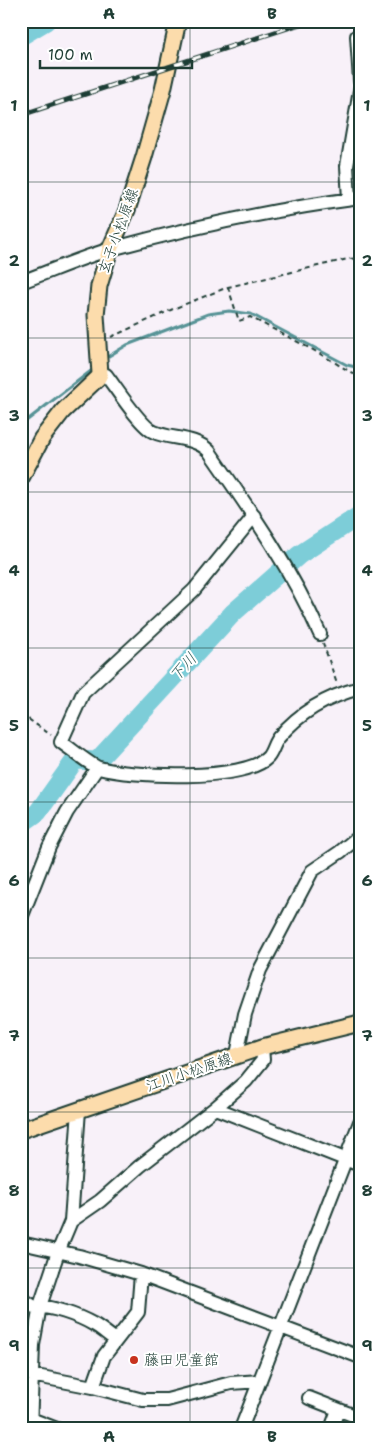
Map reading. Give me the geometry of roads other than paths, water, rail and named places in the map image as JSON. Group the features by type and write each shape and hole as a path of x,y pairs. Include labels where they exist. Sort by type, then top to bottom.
{"main road":[{"name":"玄子小松原線","path":"100,374 96,315 99,286 110,250 128,210 144,157 163,90 178,21"},
{"path":"21,478 42,438 62,410 98,378 100,374"},
{"name":"江川小松原線","path":"21,1130 236,1055 360,1023"}],"street":[{"path":"360,36 357,36 360,81"},
{"path":"21,282 110,250 219,223 312,204 355,198 347,166 360,90"},
{"path":"100,374 106,375 145,425 153,432 202,444 209,451 282,560 320,634"},
{"path":"254,516 194,590 83,693 61,742 98,768 149,775 195,776 237,770 268,757 277,739 289,725 310,710 340,693 360,688"},
{"path":"21,918 48,847 67,812 98,768"},
{"path":"236,1055 246,1014 260,970 312,871 340,852 360,834"},
{"path":"71,1221 100,1201 140,1166 215,1108 246,1081 263,1060 262,1047"},
{"path":"215,1108 360,1165"},
{"path":"57,1429 30,1424 27,1374 40,1306 58,1252 71,1221 79,1110"},
{"path":"241,1429 360,1122"},
{"path":"21,1243 79,1256 141,1274 360,1357"},
{"path":"93,1387 104,1356 138,1312 141,1274"},
{"path":"21,1298 34,1307 40,1306 62,1312 93,1324 116,1340"},
{"path":"27,1374 93,1387 143,1400 166,1400 231,1383 260,1380"},
{"path":"309,1398 360,1418"},
{"path":"331,1429 338,1410"}],"waterway":[{"path":"21,36 46,21"},
{"path":"104,359 127,345 208,314 229,311 251,314 347,365 360,368"},
{"path":"21,425 96,367"},
{"name":"下川","path":"21,824 38,812 75,760 97,761 233,613 299,555 360,515"},
{"path":"351,1033 360,1031"},
{"path":"247,1060 260,1056"}],"railway":[{"path":"21,115 309,21"}],"place":[{"name":"藤田児童館","path":"134,1360"}]}
